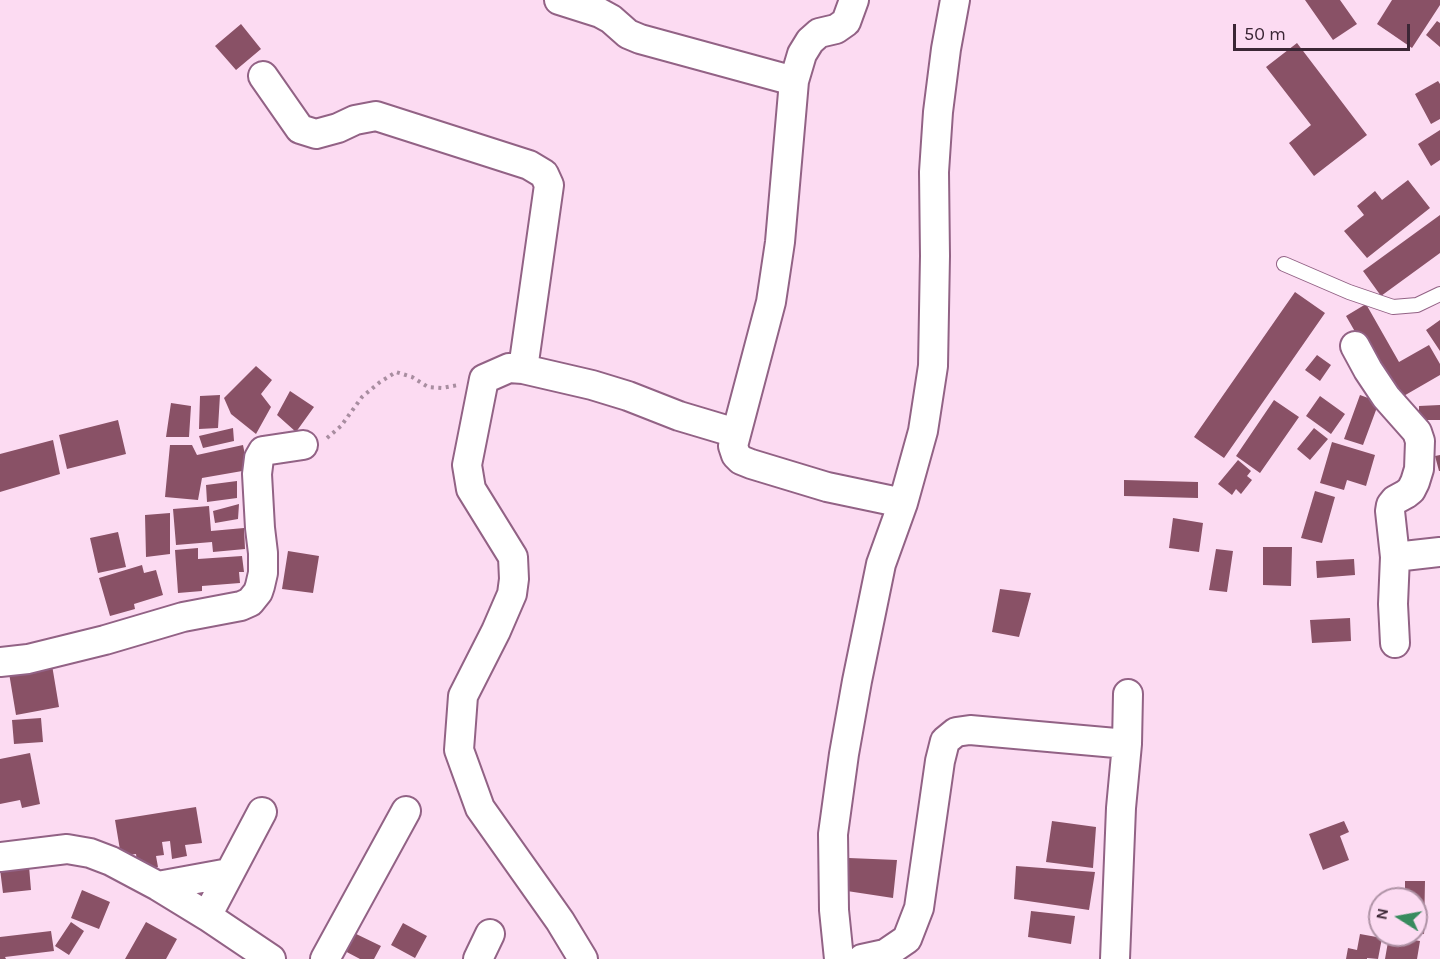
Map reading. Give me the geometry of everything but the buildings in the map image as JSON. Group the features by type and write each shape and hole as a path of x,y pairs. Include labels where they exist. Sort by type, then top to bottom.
{"street":[{"path":"559,0 600,13 627,34 640,39 794,81"},
{"path":"854,0 846,22 819,33 810,40 802,54 794,81 780,242 771,302 733,446 741,460 827,487 903,502"},
{"path":"839,959 834,910 833,834 844,753 881,564 903,502 923,431 933,366 934,172 939,102 954,1"},
{"path":"263,76 300,129 316,134 338,129 355,120 376,116 529,165 544,174 549,185 523,369"},
{"path":"1354,346 1386,397 1417,432 1420,441 1419,469 1415,482 1411,490 1395,500 1390,511 1395,557 1393,604 1395,643"},
{"path":"583,959 560,921 480,808 459,750 463,696 496,631 512,594 514,579 513,557 471,489 467,465 484,379 509,368 523,369 592,385 679,416 736,433"},
{"path":"0,662 28,659 183,617 241,606 250,602 261,586 263,573 257,474 259,458 263,451 303,445"},
{"path":"1395,557 1440,552"},
{"path":"1115,959 1128,694"},
{"path":"862,959 885,954 907,939 919,909 940,761 945,741 956,732 970,730 1127,744"},
{"path":"207,916 262,812"},
{"path":"325,959 406,812"},
{"path":"0,856 67,849 90,853 111,861 158,886 271,959"},
{"path":"158,886 229,873"},
{"path":"478,959 490,934"}],"lane":[{"path":"1284,264 1349,292 1394,307 1417,305 1440,294"}],"path":[{"path":"341,426 362,397 380,381 396,372 412,376 428,387 455,386 484,379"}]}
